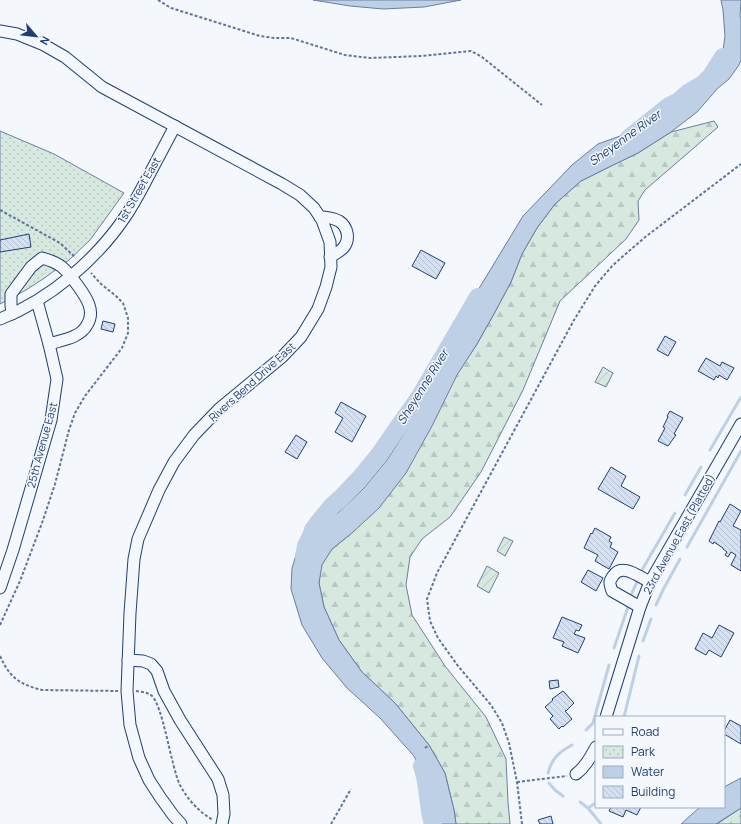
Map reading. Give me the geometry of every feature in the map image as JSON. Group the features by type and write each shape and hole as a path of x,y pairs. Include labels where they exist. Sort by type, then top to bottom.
{"street":[{"name":"Rivers Bend Drive East","path":"0,30 17,34 44,45 65,57 102,87 300,195 314,208 322,220 330,242 331,267 324,293 318,310 301,337 282,357 219,410 194,435 174,462 159,490 138,539 134,559 130,613 127,691 130,725 139,758 152,786 181,824"},
{"name":"1st Street East","path":"0,319 37,301 71,276 115,232 135,201 175,126"},
{"path":"320,217 338,220 344,225 348,233 344,247 330,257"},
{"path":"12,314 10,305 11,294 31,267 42,258 51,260 62,266 87,298 91,310 90,320 83,331 73,337 49,344"},
{"name":"25th Avenue East","path":"0,588 13,550 51,420 57,380 37,301"},
{"name":"23rd Avenue East (Platted)","path":"606,716 640,607 650,582 741,424"},
{"path":"640,607 612,591 610,581 615,573 621,570 630,572 650,582"},
{"path":"128,660 144,661 151,664 157,671 164,691 180,720 218,780 223,795 224,814 218,822"},
{"path":"576,774 582,769 595,749"}],"path":[{"path":"158,0 171,8 260,36 291,38 345,55 370,58 421,56 471,51 482,56 542,105"},
{"path":"522,824 517,782 509,743 502,723 491,705 458,666 438,638 430,621 427,599 437,573 574,320 595,286 613,265 644,238 741,164"},
{"path":"0,210 60,243 76,257"},
{"path":"0,626 20,581 42,524 75,413 122,348 128,333 128,318 123,303 92,274"},
{"path":"0,656 4,665 13,676 23,684 32,688 42,690 114,691"},
{"path":"137,691 151,695 156,702 160,711 173,765 180,784 191,803 208,817 218,822"},
{"path":"425,748 429,745"},
{"path":"517,782 576,774"},
{"path":"331,824 351,789"}],"green space":[{"path":"714,121 718,127 645,190 638,201 639,220 626,239 560,301 523,390 481,472 450,517 422,539 410,557 406,585 412,615 445,666 486,717 506,759 510,824 456,824 445,773 429,745 395,703 362,672 339,640 324,607 319,583 321,565 332,549 352,533 477,344 511,282 522,254 537,228 555,204 581,181 638,153 671,132"},
{"path":"0,131 54,154 124,193 90,240 69,260 26,290 0,304"},
{"path":"603,367 613,373 606,387 595,382"},
{"path":"504,537 513,541 505,556 497,551"},
{"path":"487,566 499,573 489,593 477,586"},
{"path":"741,808 741,824 717,824"}],"water":[{"path":"313,0 461,0 424,7 383,9 350,6"},
{"path":"721,0 741,0 741,60 739,65 729,79 718,88 697,112 671,132 638,153 581,181 555,204 537,228 522,254 511,282 477,344 457,375 432,426 406,473 379,508 332,549 322,565 319,583 324,607 339,640 362,672 395,703 429,745 445,773 456,824 432,824 425,779 414,756 380,718 347,688 322,658 302,625 291,589 292,568 298,549 315,531 339,512 364,488 387,460 416,415 443,367 461,332 472,300 523,216 572,165 598,144 631,132 664,114 709,79 722,58 725,36"},
{"path":"741,778 741,808 716,824 681,824 699,808 725,808 725,786"}],"building":[{"path":"29,234 31,247 0,252 0,240"},
{"path":"421,250 445,263 436,279 412,266"},
{"path":"103,321 115,324 113,332 101,329"},
{"path":"665,336 676,342 668,356 657,350"},
{"path":"706,358 720,366 722,362 734,368 727,380 719,375 718,378 716,376 714,380 698,371"},
{"path":"341,402 366,416 352,442 335,432 343,418 335,413"},
{"path":"670,411 683,418 674,434 676,435 668,446 658,441 665,428 663,427"},
{"path":"296,435 307,442 297,459 285,452"},
{"path":"611,467 626,476 621,486 640,497 633,509 598,489"},
{"path":"730,504 741,511 733,526 741,530 741,571 731,565 736,555 731,552 728,557 725,555 727,552 723,548 714,542 713,544 709,541"},
{"path":"595,528 611,537 609,541 612,543 610,547 618,552 609,569 595,561 598,555 584,548"},
{"path":"588,570 603,578 596,591 581,582"},
{"path":"562,617 582,625 579,631 576,630 574,634 585,638 578,653 562,646 564,642 553,638"},
{"path":"719,625 734,633 721,657 709,650 706,655 695,649 703,633 712,638"},
{"path":"558,680 559,687 550,689 549,681"},
{"path":"563,691 574,703 565,711 572,719 559,729 550,719 553,716 545,707 553,700 552,699"},
{"path":"730,720 741,726 741,744 725,735 725,729"},
{"path":"610,808 640,808 637,815 626,810 623,817 609,811"},
{"path":"551,816 553,824 540,824 538,820"}],"waterway":[{"name":"Sheyenne River","path":"629,138 669,106 679,101 688,93 703,84 711,76 723,57"},
{"name":"Sheyenne River","path":"304,556 306,546 318,523 332,506 361,477 379,455 419,398 478,297"},
{"path":"710,450 741,397"},
{"path":"687,547 741,451"},
{"path":"685,495 701,467"},
{"path":"642,570 675,513"},
{"path":"656,605 680,559"},
{"path":"631,595 637,582"},
{"path":"614,648 628,607"},
{"path":"643,641 651,619"},
{"path":"624,716 639,656"},
{"path":"586,730 593,723 609,665"},
{"path":"548,773 557,756 563,750 572,745"},
{"name":"Sheyenne River","path":"422,766 426,780 433,824"},
{"path":"549,783 563,796"},
{"path":"580,802 588,808"},
{"path":"594,804 588,808 601,824"}]}
